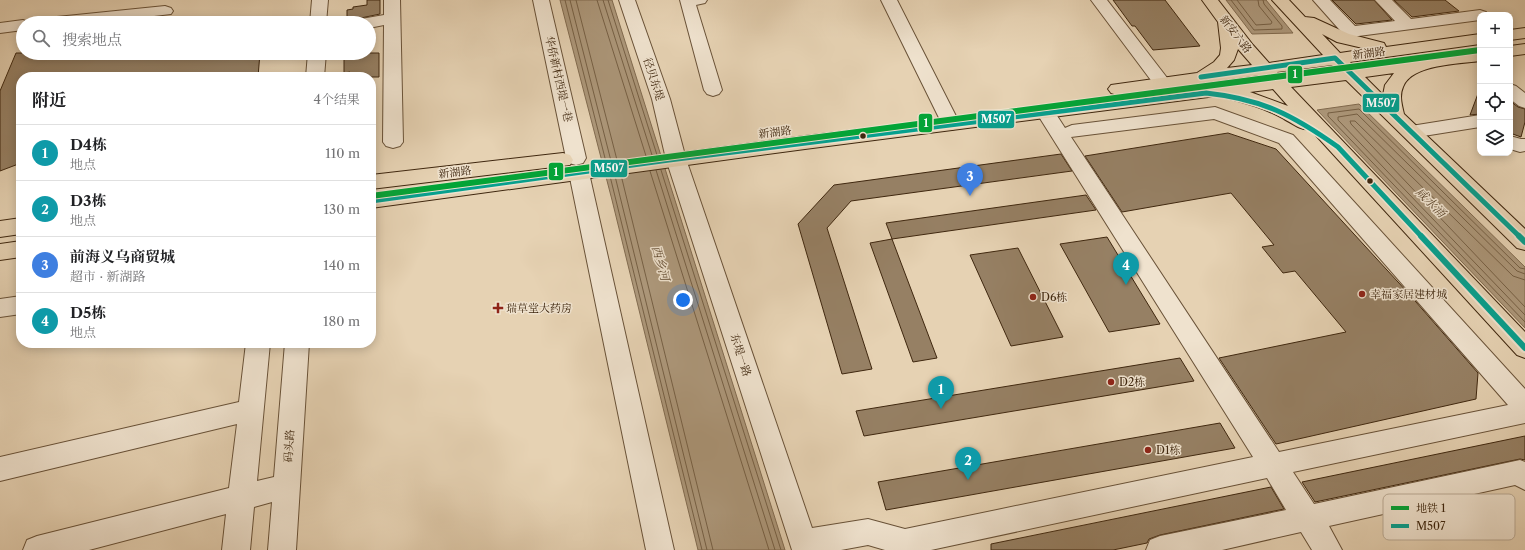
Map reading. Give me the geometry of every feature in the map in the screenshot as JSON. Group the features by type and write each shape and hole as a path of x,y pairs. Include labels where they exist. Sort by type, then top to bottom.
{"main road":[{"name":"新安六路","path":"1210,0 1263,68 1525,348"},
{"path":"1283,3 1318,27 1343,38 1368,45 1401,49"},
{"path":"1283,3 1351,74 1525,242"},
{"path":"1226,22 1230,43 1228,57 1202,85 1278,108 1311,127 1338,147"},
{"path":"1514,38 1525,49"},
{"name":"新湖路","path":"948,117 1045,112 1182,96 1202,85 1263,68 1477,39"},
{"name":"新湖路","path":"376,200 584,165 948,117 1162,83 1202,85 1278,83 1477,56"},
{"path":"1395,116 1391,103 1394,84 1399,77 1419,64"},
{"name":"新湖路","path":"376,182 584,165"},
{"path":"0,229 16,227"},
{"path":"0,252 16,250"}],"street":[{"path":"319,16 320,0"},
{"path":"392,0 393,142"},
{"name":"华侨新村西堤一巷","path":"541,0 584,165 660,550"},
{"name":"径贝东堤","path":"627,0 661,99 670,153"},
{"path":"889,0 948,117"},
{"path":"1098,0 1162,83"},
{"path":"1321,0 1351,32 1477,16"},
{"path":"1383,0 1408,25"},
{"path":"1467,0 1481,12"},
{"path":"692,1 713,90"},
{"path":"114,16 165,11"},
{"path":"376,22 392,19"},
{"path":"0,28 16,27"},
{"path":"315,72 316,60"},
{"path":"1513,92 1525,102"},
{"path":"1182,96 1198,115"},
{"path":"1045,112 1328,550"},
{"path":"1072,132 1215,113 1286,140 1525,406"},
{"path":"1411,132 1477,122"},
{"path":"1462,125 1477,131"},
{"path":"1513,143 1520,146 1525,145"},
{"name":"东堤一路","path":"670,153 805,547"},
{"path":"0,308 16,306"},
{"path":"236,550 257,348"},
{"name":"码头路","path":"282,550 297,348"},
{"path":"0,469 251,410"},
{"path":"805,547 868,532 906,546 1273,464 1525,412"},
{"path":"1419,494 1520,472 1525,478"},
{"path":"37,550 286,486"},
{"path":"1160,550 1383,502"}],"water":[{"name":"西乡河","path":"560,0 612,0 785,550 698,550 612,200"},
{"path":"1226,0 1266,0 1293,33 1252,34"},
{"name":"咸水涌","path":"1359,104 1525,267 1525,328 1317,110"}],"building":[{"path":"367,0 380,0 380,14 370,16 347,16 347,10 353,9 353,7 367,5"},
{"path":"1113,0 1165,0 1200,46 1153,50 1135,26 1132,26"},
{"path":"1332,0 1374,0 1392,20 1356,24"},
{"path":"1394,0 1445,0 1459,11 1412,17"},
{"path":"16,53 16,60 259,60 258,72 16,72 16,165 0,171 0,91"},
{"path":"376,53 379,53 379,77 376,77 376,72 344,72 344,60 376,60"},
{"path":"1477,96 1477,114 1470,115"},
{"path":"1513,103 1518,107 1525,109 1525,122 1521,137 1513,134"},
{"name":"幸福家居建材城","path":"1228,133 1276,149 1409,294 1478,373 1476,399 1276,444 1219,358 1346,332 1295,271 1283,273 1262,247 1274,245 1231,193 1122,212 1085,156"},
{"path":"1061,154 1072,171 851,201 827,228 872,369 842,374 798,224 834,185"},
{"path":"1086,195 1096,210 892,239 886,223"},
{"path":"1107,237 1160,324 1109,332 1060,244"},
{"path":"892,239 937,358 913,362 870,243"},
{"name":"D6栋","path":"1018,248 1063,337 1011,346 970,255"},
{"path":"1180,358 1194,381 864,436 856,411"},
{"path":"1220,423 1235,448 886,510 878,482"},
{"path":"1525,436 1525,460 1520,459 1315,502 1302,482"},
{"path":"1271,487 1284,509 1160,535 1149,539 1147,543 1113,550 991,550 991,544"}],"metro line":[{"name":"1","path":"376,195 1477,50"}],"transit line":[{"name":"M507","path":"1201,77 1335,58 1525,242"},
{"name":"M507","path":"376,200 669,160 1206,93 1226,95 1244,98 1276,109 1306,125 1338,147 1525,348"}],"place":[{"name":"前海义乌商贸城","path":"970,196"},
{"name":"D5栋","path":"1126,285"},
{"name":"幸福家居建材城","path":"1362,294"},
{"name":"D6栋","path":"1033,297"},
{"name":"瑞草堂大药房","path":"498,308"},
{"name":"D2栋","path":"1111,382"},
{"name":"D4栋","path":"941,409"},
{"name":"D1栋","path":"1148,450"},
{"name":"D3栋","path":"968,480"}]}
